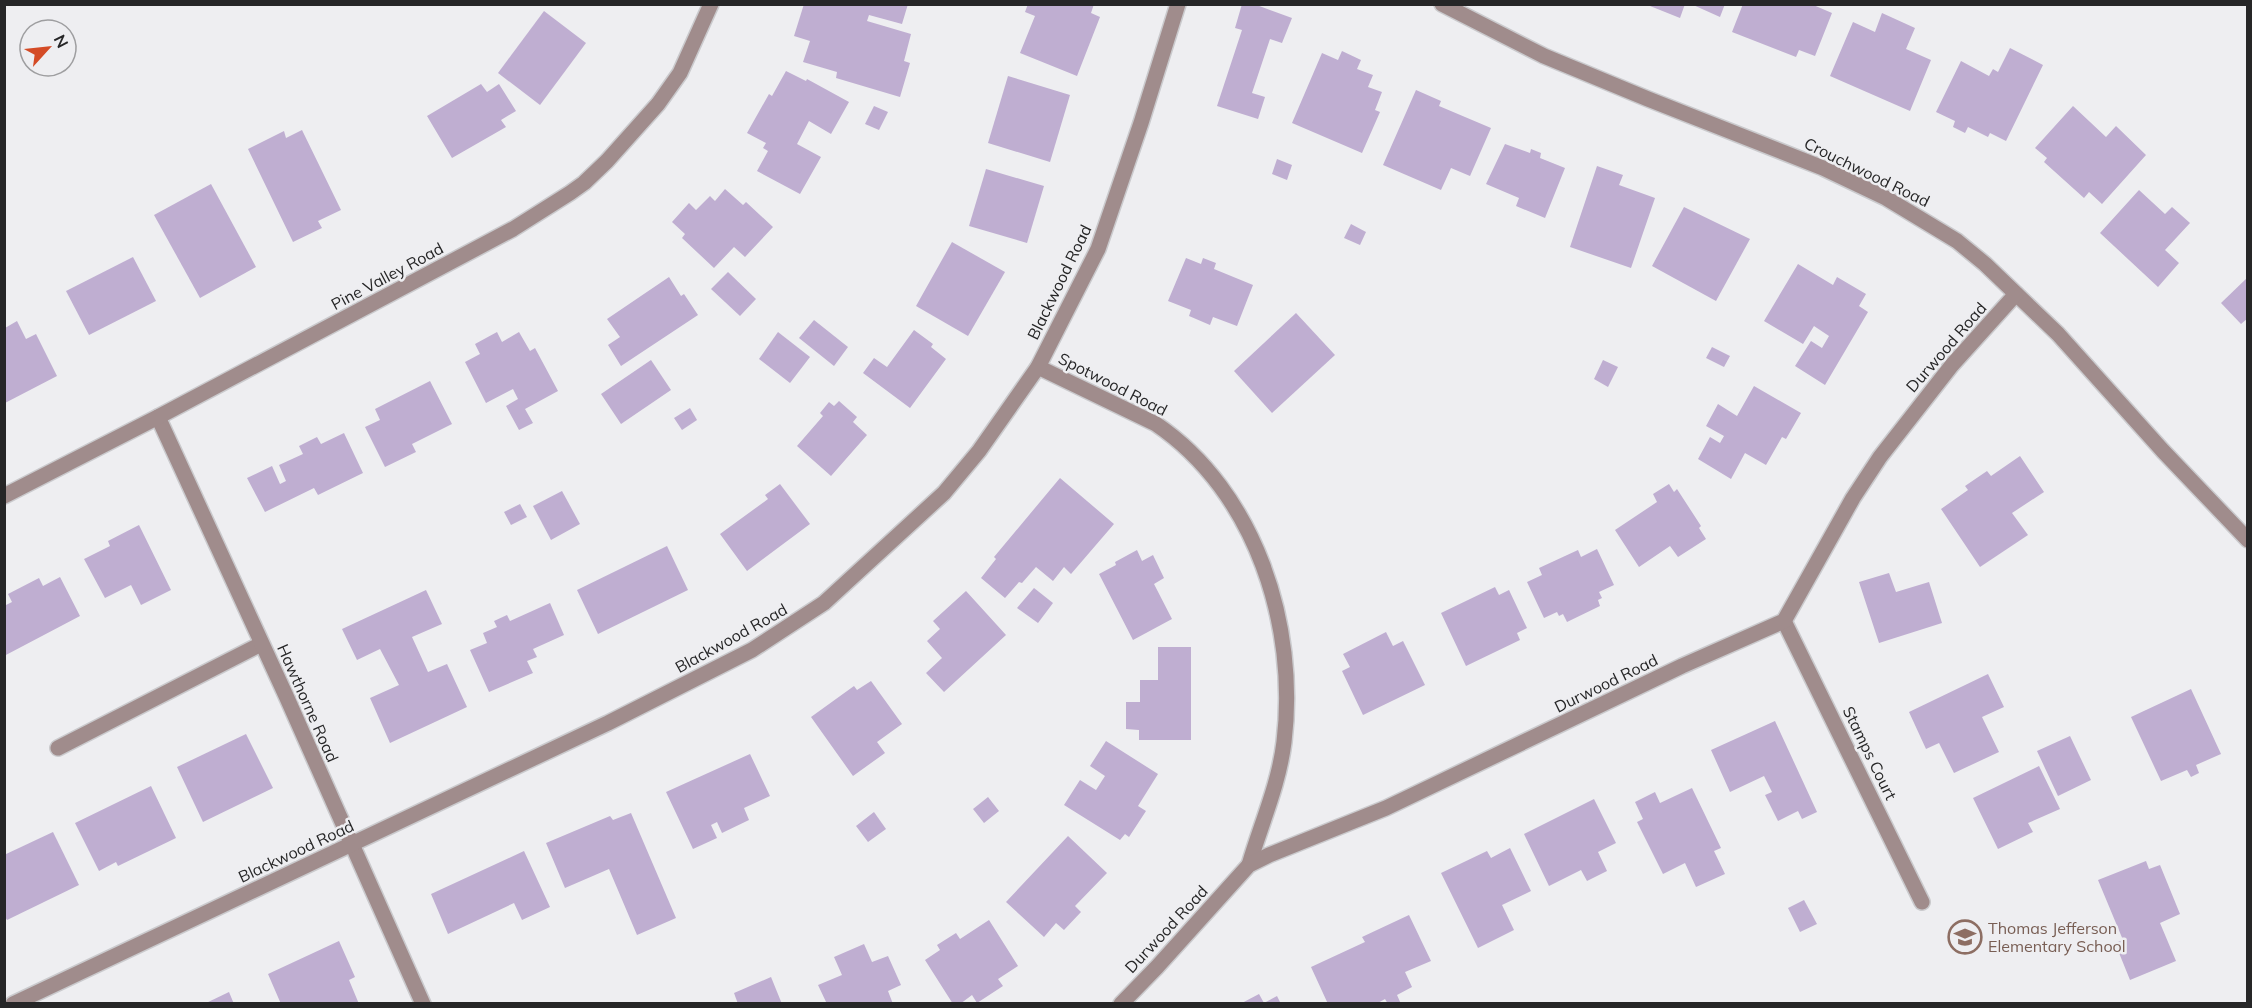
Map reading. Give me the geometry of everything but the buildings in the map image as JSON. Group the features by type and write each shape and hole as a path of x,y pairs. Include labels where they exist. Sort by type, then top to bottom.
{"street":[{"name":"Pine Valley Road","path":"4,496 519,226 584,183 639,127 680,73 711,4"},
{"name":"Blackwood Road","path":"13,1004 618,718 719,668 824,603 944,493 979,451 1038,367 1098,249 1178,4"},
{"name":"Crouchwood Road","path":"1442,4 1544,56 1823,168 1886,198 1957,241 1985,264 2058,334 2247,540"},
{"name":"Durwood Road","path":"1121,1004 1250,865 1269,855 1386,808 1682,666 1784,621 1853,498 1880,457 1952,365 2016,294"},
{"name":"Spotwood Road","path":"1038,367 1156,424 1171,434 1201,462 1226,494 1255,546 1270,586 1278,618 1286,669 1287,705 1284,745 1274,789 1250,865"},
{"name":"Hawthorne Road","path":"158,417 423,1004"},
{"name":"Stamps Court","path":"1784,621 1922,902"},
{"path":"58,748 261,644"}],"place":[{"name":"Thomas Jefferson Elementary School","path":"1965,937"}]}
